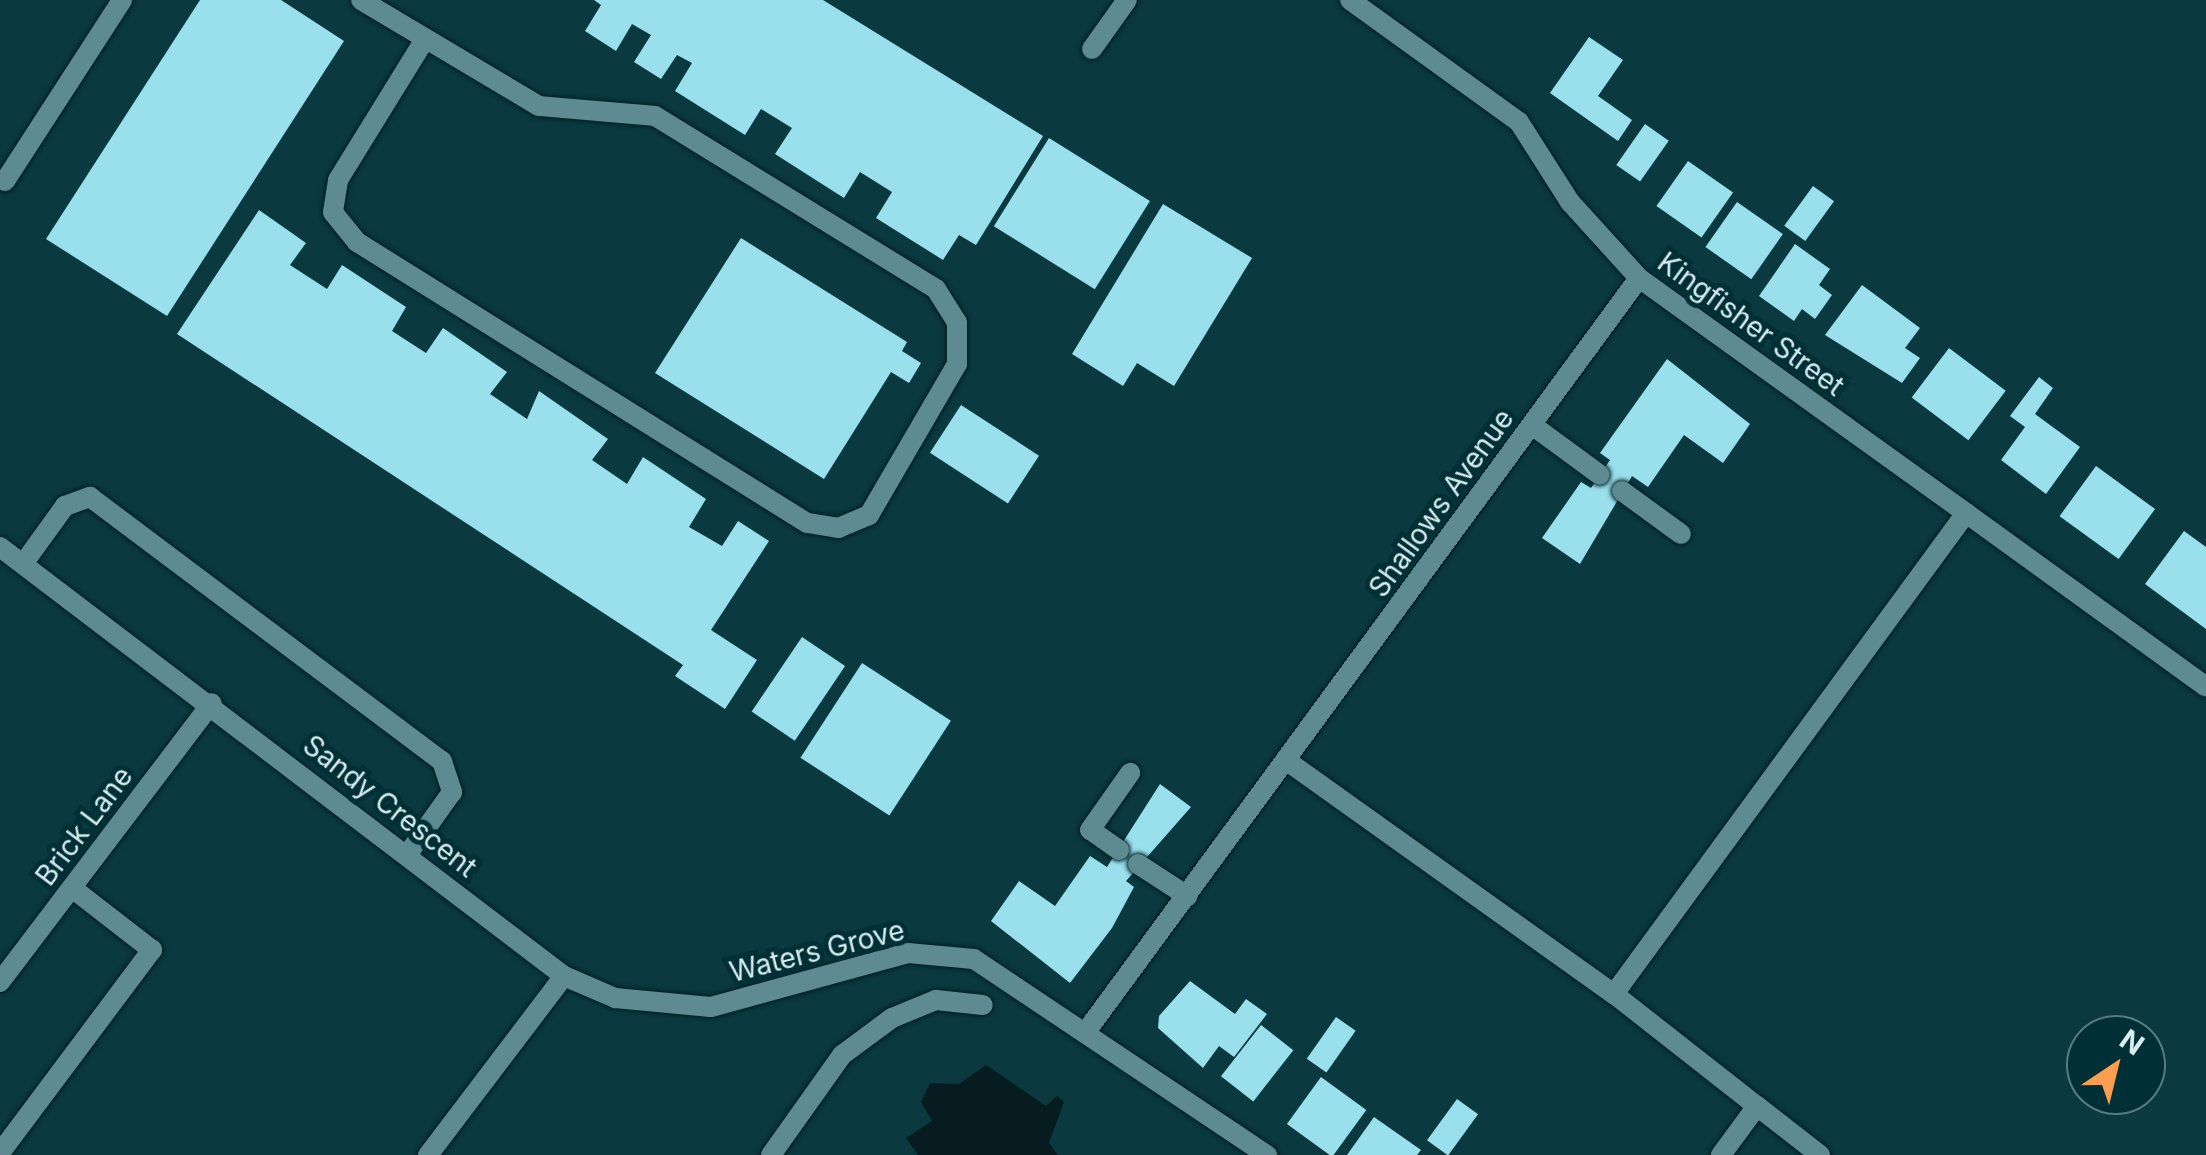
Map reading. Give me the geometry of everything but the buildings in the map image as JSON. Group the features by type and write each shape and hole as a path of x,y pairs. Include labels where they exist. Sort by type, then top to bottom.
{"street":[{"path":"5,181 122,0"},
{"path":"361,0 425,38 538,106 654,116 936,289 957,322 958,364 869,515 838,528 807,523 356,242 333,212 338,180 425,38"},
{"path":"1092,49 1127,0"},
{"name":"Kingfisher Street","path":"1350,0 1519,122 1570,202 1638,278 2206,687"},
{"name":"Shallows Avenue","path":"1088,1029 1638,278"},
{"path":"1532,425 1600,476"},
{"path":"1622,491 1682,534"},
{"path":"23,564 65,506 90,497 426,750 451,773 452,792 407,855"},
{"path":"1614,994 1966,513"},
{"name":"Sandy Crescent","path":"0,547 212,703 564,976"},
{"name":"Brick Lane","path":"0,982 212,703"},
{"path":"1287,761 1614,994 1820,1155"},
{"path":"1119,850 1090,830 1130,773"},
{"path":"1138,864 1186,896"},
{"path":"0,1152 152,950 72,888"},
{"name":"Waters Grove","path":"564,976 615,998 710,1006 940,951 1012,978 1267,1155"},
{"path":"428,1155 564,976"},
{"path":"771,1155 842,1055 892,1018 936,1000 983,1006"},
{"path":"1720,1155 1757,1106"}],"water":[{"path":"986,1065 1046,1106 1057,1096 1064,1102 1049,1143 1058,1155 918,1155 906,1138 932,1121 921,1102 930,1083 959,1084"}]}
